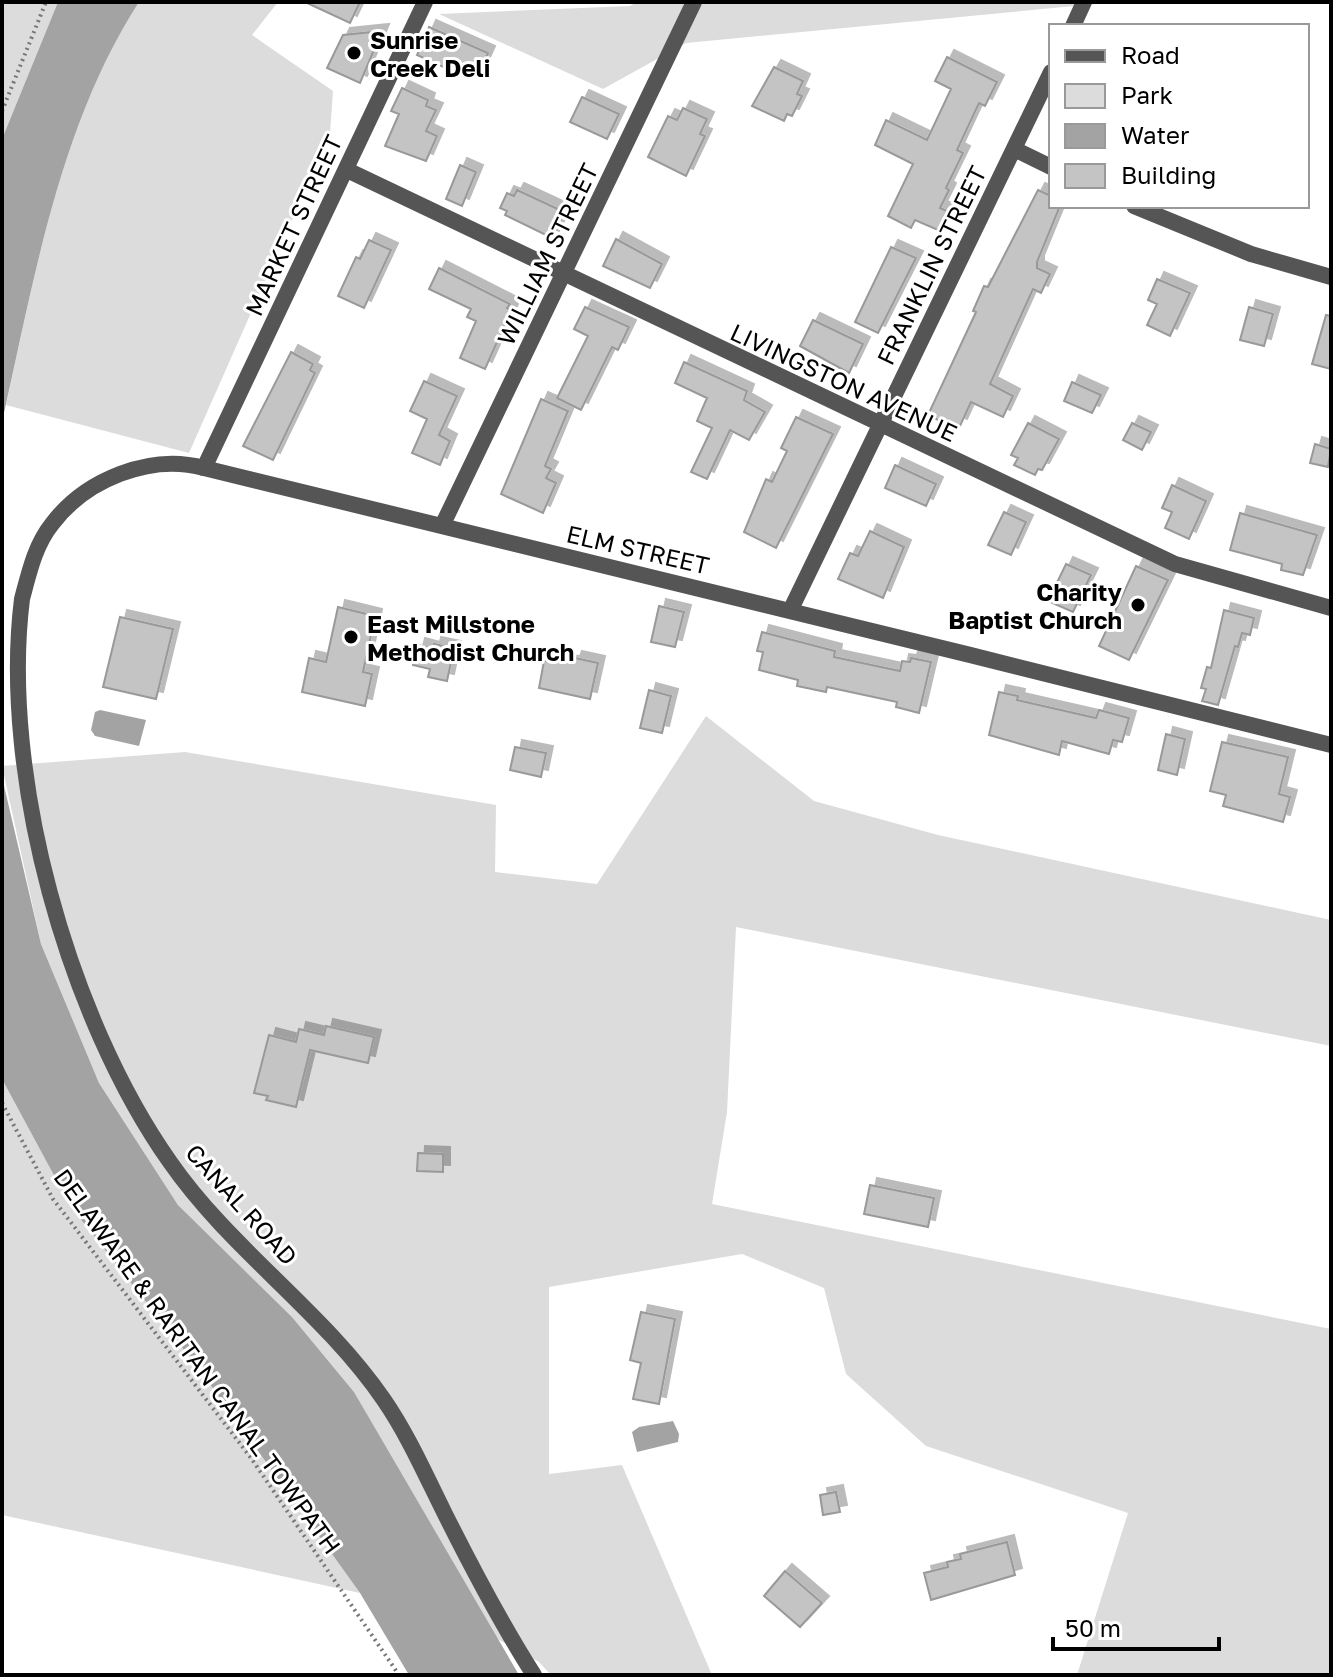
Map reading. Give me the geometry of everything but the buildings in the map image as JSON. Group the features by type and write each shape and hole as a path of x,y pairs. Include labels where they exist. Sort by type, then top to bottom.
{"street":[{"name":"MARKET STREET","path":"204,468 425,2"},
{"name":"WILLIAM STREET","path":"442,526 694,2"},
{"path":"1074,24 1084,2"},
{"name":"FRANKLIN STREET","path":"791,609 1049,76"},
{"path":"1014,149 1049,166"},
{"name":"LIVINGSTON AVENUE","path":"347,170 1175,564 1331,608"},
{"path":"1139,208 1251,254 1331,277"},
{"name":"ELM STREET","path":"17,623 31,565 45,532 75,498 125,472 184,462 791,609 1331,745"},
{"name":"CANAL ROAD","path":"17,623 13,705 19,794 38,873 61,945 114,1070 171,1164 195,1194 318,1320 385,1401 498,1618 534,1675"}],"path":[{"path":"2,111 46,2"},
{"name":"DELAWARE & RARITAN CANAL TOWPATH","path":"2,1103 53,1199 251,1458 399,1675"}],"green space":[{"path":"2,2 58,2 2,139"},
{"path":"139,2 278,2 252,35 333,91 330,134 189,453 6,405 41,249 71,146 112,48"},
{"path":"637,2 1117,2 686,43 603,89 439,14 630,6"},
{"path":"706,716 814,801 938,835 1331,920 1331,1046 736,927 727,1112 712,1204 1331,1329 1331,1675 1077,1675 1128,1513 926,1446 846,1374 824,1288 742,1254 549,1287 549,1474 622,1465 712,1675 551,1675 539,1662 494,1637 354,1392 292,1317 178,1205 99,1083 41,944 2,766 185,752 496,805 495,872 597,884"},
{"path":"2,1079 71,1207 199,1369 360,1593 2,1515"}],"water":[{"path":"58,2 139,2 111,50 69,152 38,260 2,422 2,139"},
{"path":"100,710 146,720 139,746 95,736 91,730 95,712"},
{"path":"2,777 41,944 99,1083 178,1205 292,1317 354,1392 519,1675 409,1675 360,1593 199,1369 71,1207 2,1079"},
{"path":"673,1421 679,1434 678,1442 637,1452 632,1432 639,1427"}],"place":[{"name":"Sunrise Creek Deli","path":"354,53"},
{"name":"Charity Baptist Church","path":"1138,605"},
{"name":"East Millstone Methodist Church","path":"351,637"}]}
